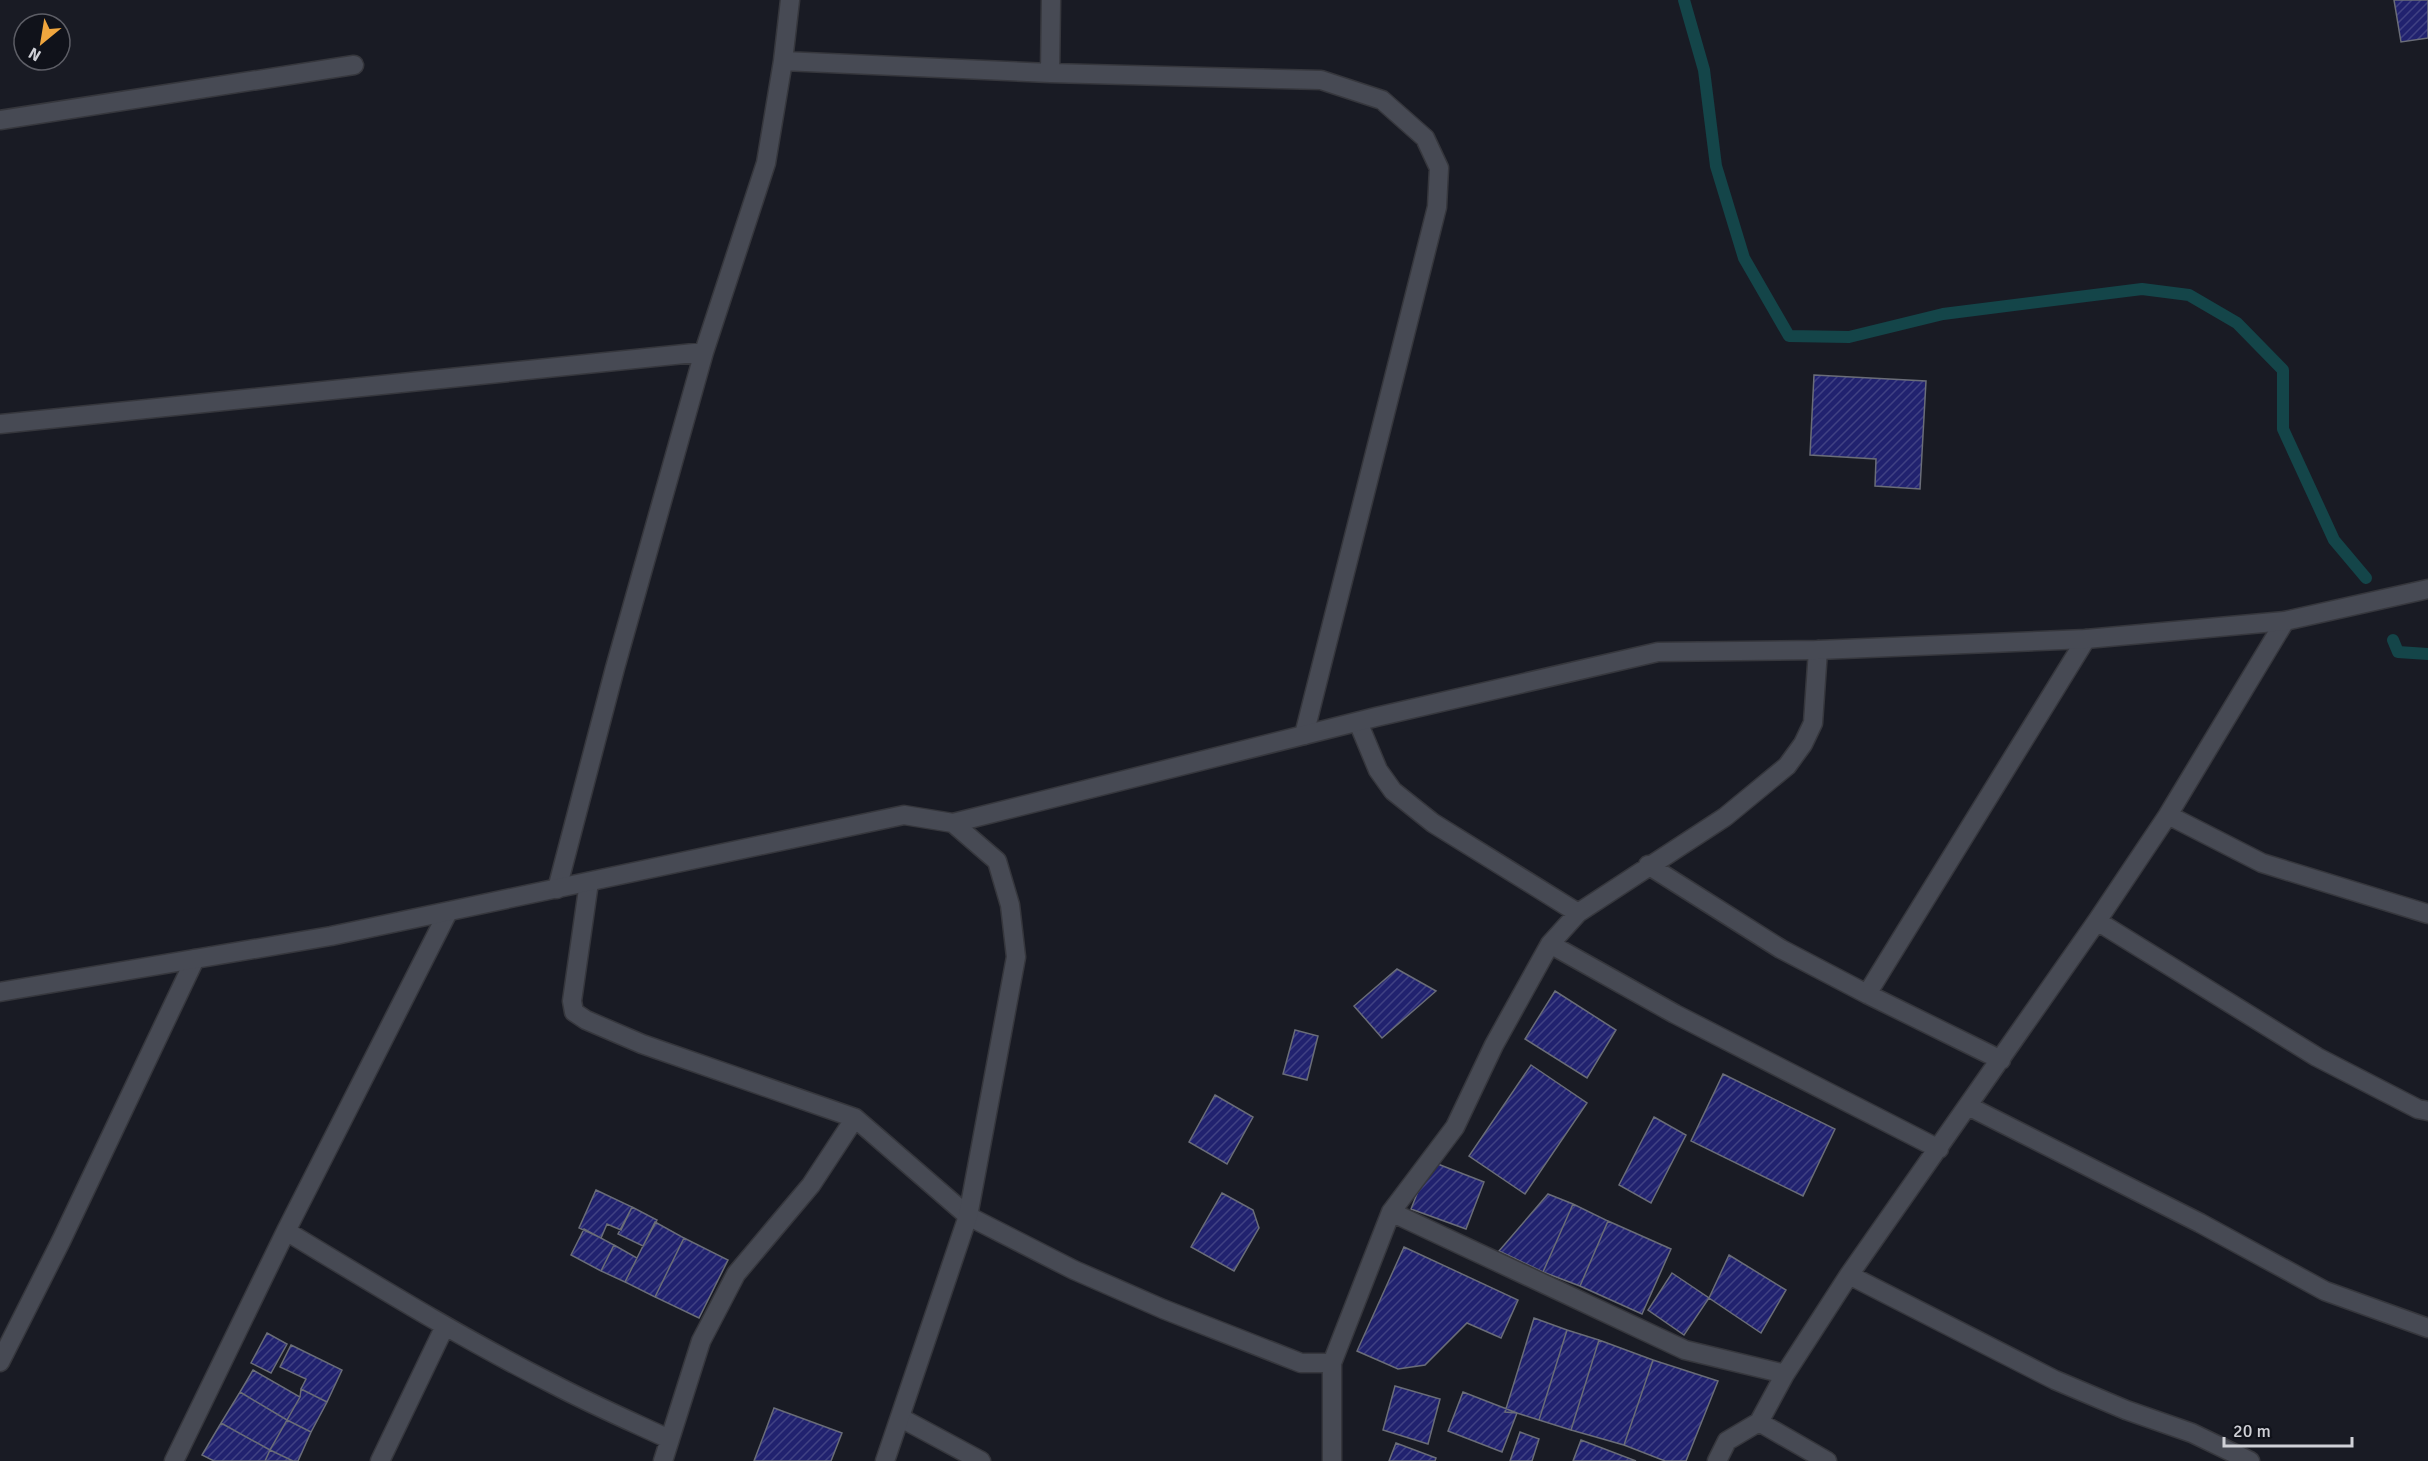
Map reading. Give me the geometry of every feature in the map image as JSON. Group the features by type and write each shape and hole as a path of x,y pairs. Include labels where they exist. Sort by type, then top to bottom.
{"street":[{"path":"557,889 615,668 704,352 766,163 783,61 790,0"},
{"path":"1050,73 1051,0"},
{"path":"783,61 1050,73 1321,80 1382,100 1425,138 1439,168 1437,207 1304,735"},
{"path":"0,120 354,65"},
{"path":"0,424 704,352"},
{"path":"0,992 331,936 904,815 953,823 1304,735 1658,652 1818,650 2086,639 2285,621 2428,589"},
{"path":"1717,1461 1727,1441 1759,1422 1785,1374 1849,1275 2001,1060 2168,815 2285,621"},
{"path":"1867,994 2086,639"},
{"path":"1332,1461 1332,1364 1391,1212 1455,1127 1494,1045 1550,944 1578,913 1648,865 1725,817 1787,766 1803,744 1813,723 1818,650"},
{"path":"1358,722 1378,770 1393,791 1433,823 1578,913"},
{"path":"2168,815 2262,863 2428,914"},
{"path":"885,1461 968,1216 1016,957 1010,905 997,861 953,823"},
{"path":"1648,865 1781,949 2001,1060"},
{"path":"589,882 572,1001 573,1012 642,1044 855,1118 968,1216 1074,1270 1163,1309 1301,1363 1332,1364"},
{"path":"174,1461 286,1231 448,912"},
{"path":"2097,921 2317,1057 2418,1109 2428,1111"},
{"path":"1550,944 1675,1014 1939,1149"},
{"path":"0,1362 62,1241 195,959"},
{"path":"1968,1106 2200,1223 2325,1291 2428,1328"},
{"path":"663,1461 701,1341 736,1274 811,1185 855,1118"},
{"path":"1391,1212 1685,1350 1785,1374"},
{"path":"286,1231 445,1326 552,1384 669,1439"},
{"path":"1849,1275 2055,1380 2126,1410 2192,1433 2250,1461"},
{"path":"380,1461 445,1326"},
{"path":"901,1418 981,1461"},
{"path":"1759,1422 1827,1461"}],"building":[{"path":"2394,0 2428,0 2428,38 2401,42"},
{"path":"1814,375 1926,381 1920,489 1875,486 1876,459 1810,455"},
{"path":"1397,969 1436,991 1382,1038 1354,1006"},
{"path":"1555,991 1616,1030 1587,1078 1525,1039"},
{"path":"1295,1030 1318,1036 1307,1080 1283,1074"},
{"path":"1531,1065 1587,1103 1525,1194 1469,1156"},
{"path":"1723,1074 1835,1129 1803,1196 1691,1141"},
{"path":"1215,1095 1253,1117 1227,1164 1189,1142"},
{"path":"1654,1117 1686,1135 1651,1203 1619,1185"},
{"path":"1430,1161 1484,1182 1466,1229 1411,1209"},
{"path":"596,1190 632,1207 621,1230 607,1224 601,1238 579,1228"},
{"path":"1222,1193 1253,1210 1259,1228 1234,1271 1191,1247"},
{"path":"1548,1194 1573,1204 1543,1272 1499,1251"},
{"path":"1573,1204 1608,1221 1580,1286 1543,1272"},
{"path":"632,1207 657,1220 643,1246 618,1234"},
{"path":"1608,1221 1671,1249 1642,1314 1580,1286"},
{"path":"655,1222 684,1238 655,1297 625,1282"},
{"path":"584,1229 614,1245 601,1271 571,1255"},
{"path":"684,1238 728,1260 699,1318 655,1297"},
{"path":"614,1245 637,1258 625,1282 601,1271"},
{"path":"1404,1247 1518,1300 1501,1338 1467,1323 1425,1365 1398,1369 1357,1351"},
{"path":"1729,1255 1786,1290 1761,1333 1709,1298"},
{"path":"1672,1273 1709,1298 1684,1335 1648,1310"},
{"path":"1534,1318 1567,1330 1539,1420 1505,1412"},
{"path":"1567,1330 1599,1340 1571,1430 1539,1420"},
{"path":"267,1333 287,1344 271,1373 251,1363"},
{"path":"1599,1340 1653,1360 1624,1445 1571,1430"},
{"path":"291,1345 342,1370 327,1402 301,1389 306,1379 280,1367"},
{"path":"1653,1360 1718,1381 1686,1461 1665,1461 1624,1445"},
{"path":"253,1370 300,1397 287,1420 240,1392"},
{"path":"1395,1386 1440,1399 1428,1444 1383,1430"},
{"path":"301,1389 327,1402 311,1432 287,1420 300,1397"},
{"path":"240,1392 287,1420 270,1450 221,1423"},
{"path":"1463,1392 1517,1413 1502,1452 1448,1431"},
{"path":"774,1408 842,1433 831,1461 754,1461"},
{"path":"287,1420 311,1432 298,1461 293,1461 270,1450"},
{"path":"221,1423 270,1450 265,1461 214,1461 202,1455"},
{"path":"1520,1432 1539,1439 1532,1461 1510,1461"},
{"path":"1581,1440 1636,1461 1573,1461"},
{"path":"1396,1443 1436,1458 1435,1461 1389,1461"},
{"path":"270,1450 293,1461 265,1461"}],"waterway":[{"path":"1684,0 1704,70 1716,166 1744,258 1789,336 1849,337 1943,314 2142,289 2189,295 2237,323 2283,370 2283,429 2334,540 2366,578"},
{"path":"2393,640 2398,652 2428,654"}]}
